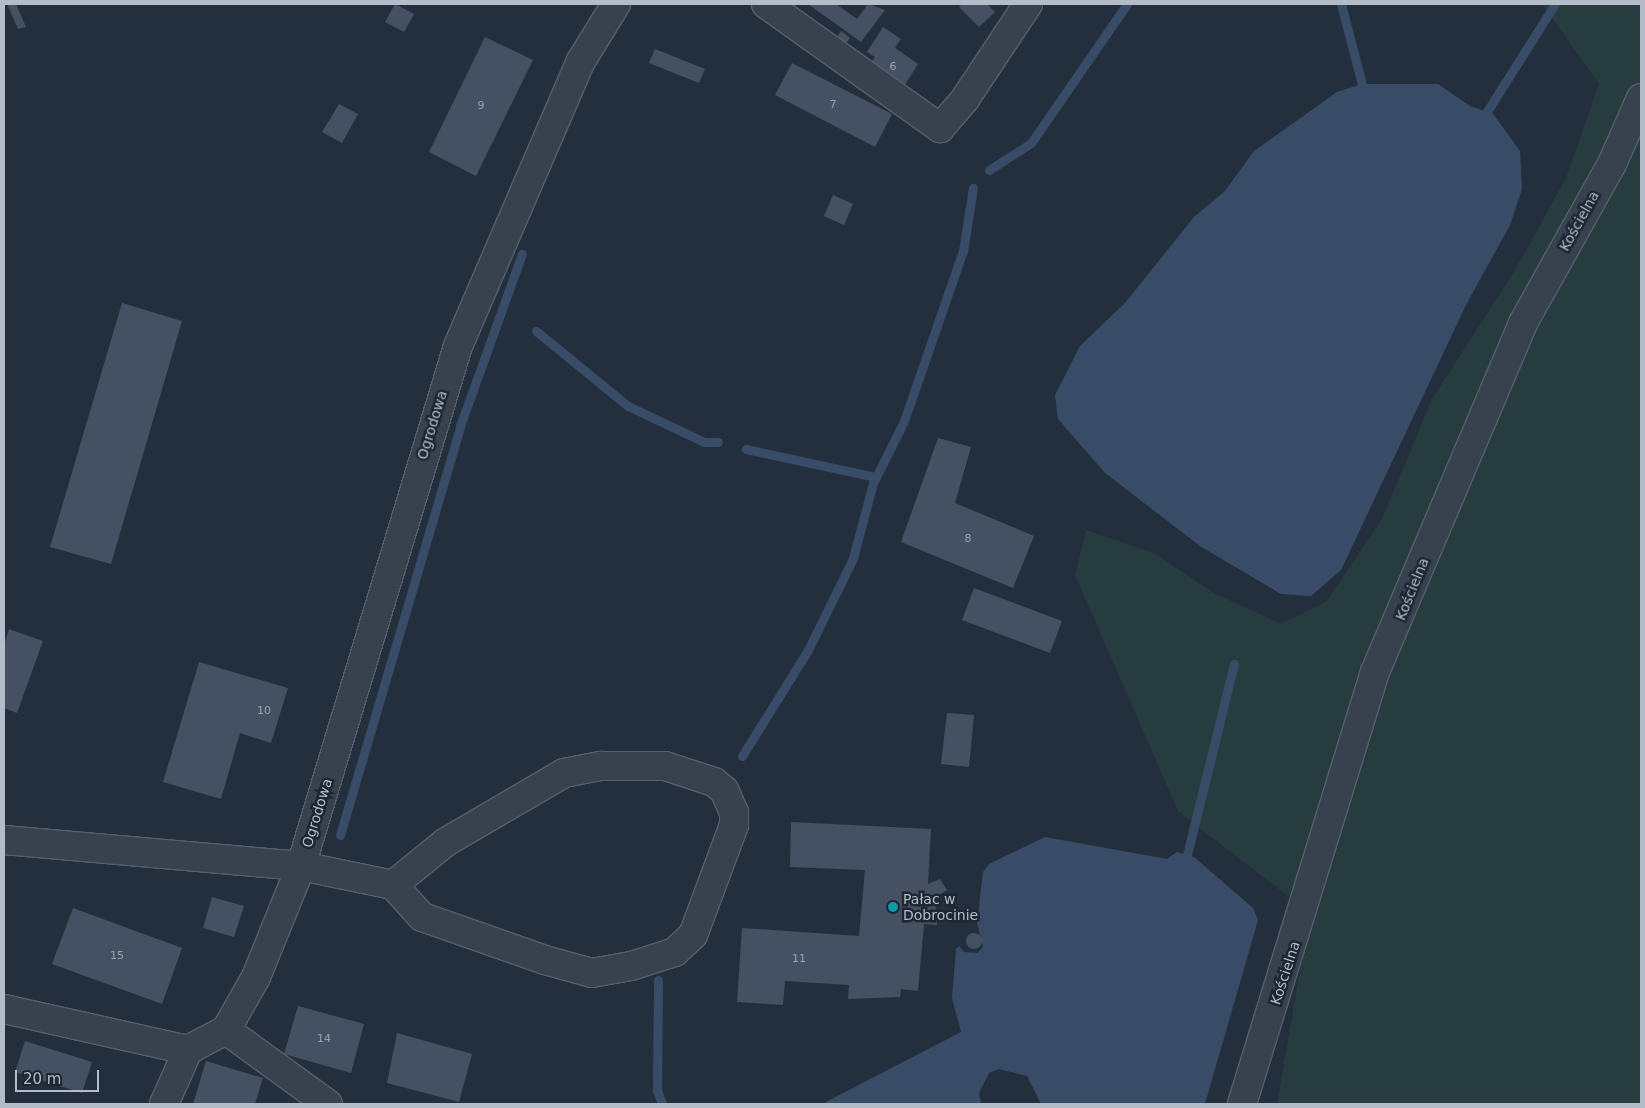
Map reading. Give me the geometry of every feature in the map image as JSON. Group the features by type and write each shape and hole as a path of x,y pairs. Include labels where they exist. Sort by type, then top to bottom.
{"street":[{"name":"Ogrodowa","path":"226,1030 256,977 301,866 458,346 581,61 616,4"},
{"path":"766,4 940,128 965,99 1028,4"},
{"name":"Kościelna","path":"1242,1104 1376,672 1523,323 1612,164 1641,98"},
{"path":"4,840 301,866 393,885 422,917 545,960 592,973 631,966 676,952 694,935 734,824 734,812 724,790 714,782 666,766 600,766 564,773 446,842 393,885"},
{"path":"4,1009 188,1050"},
{"path":"164,1104 188,1050 226,1030 328,1104"}],"green space":[{"path":"1542,4 1641,4 1641,1104 1277,1104 1310,913 1178,811 1075,575 1086,530 1154,553 1214,593 1281,624 1326,602 1382,519 1432,399 1514,272 1566,178 1599,84"}],"water":[{"path":"1362,84 1438,84 1470,106 1493,114 1520,151 1522,189 1510,225 1466,305 1341,570 1311,596 1281,594 1200,546 1105,473 1058,419 1055,395 1080,346 1125,303 1194,217 1225,191 1254,151 1337,92"},
{"path":"1045,837 1167,859 1177,852 1194,857 1253,908 1258,920 1205,1104 1041,1104 1027,1076 999,1069 989,1073 979,1093 981,1104 822,1104 961,1032 952,998 956,949 959,946 964,952 977,953 983,947 977,923 983,872 989,864"}],"building":[{"path":"7,4 16,4 26,27 18,29"},
{"path":"395,4 414,14 404,32 385,22"},
{"path":"808,4 836,4 857,19 868,4 885,10 861,42"},
{"path":"962,4 987,4 995,12 979,27 959,7"},
{"path":"883,27 901,39 895,48 918,64 901,91 867,69 875,57 867,52"},
{"path":"841,31 850,38 843,48 834,41"},
{"path":"485,37 533,60 476,176 429,152"},
{"path":"655,49 705,69 699,83 649,63"},
{"path":"792,63 892,114 875,147 775,95"},
{"path":"339,104 358,114 342,143 322,132"},
{"path":"833,195 853,204 844,225 824,216"},
{"path":"122,303 182,321 111,564 50,547"},
{"path":"938,438 971,447 955,503 1034,536 1013,588 901,542"},
{"path":"974,588 1062,621 1050,653 962,620"},
{"path":"9,629 43,641 17,713 4,708 4,645"},
{"path":"199,662 288,688 271,743 240,733 221,799 163,782"},
{"path":"947,713 974,715 969,767 941,764"},
{"path":"791,822 931,829 928,884 940,879 947,890 935,898 937,925 924,924 918,991 901,989 900,997 848,999 849,985 785,981 783,1005 737,1002 742,928 859,936 865,870 790,867"},
{"path":"212,897 244,906 234,937 203,928"},
{"path":"73,908 182,948 162,1004 52,964"},
{"path":"974,933 982,941 974,949 966,941"},
{"path":"298,1006 364,1024 351,1073 284,1054"},
{"path":"397,1033 472,1054 459,1102 387,1083"},
{"path":"25,1041 92,1062 82,1093 15,1072"},
{"path":"206,1061 263,1078 255,1104 193,1104"}],"waterway":[{"path":"989,170 1031,143 1127,4"},
{"path":"1341,4 1362,84"},
{"path":"1486,113 1555,4"},
{"path":"742,756 808,650 853,558 873,483 904,421 963,251 973,188"},
{"path":"340,835 460,426 522,254"},
{"path":"536,331 628,406 704,442 718,442"},
{"path":"746,449 876,477"},
{"path":"1187,855 1234,664"},
{"path":"658,980 657,1090 662,1104"}],"place":[{"name":"Pałac w Dobrocinie","path":"893,907"}]}
